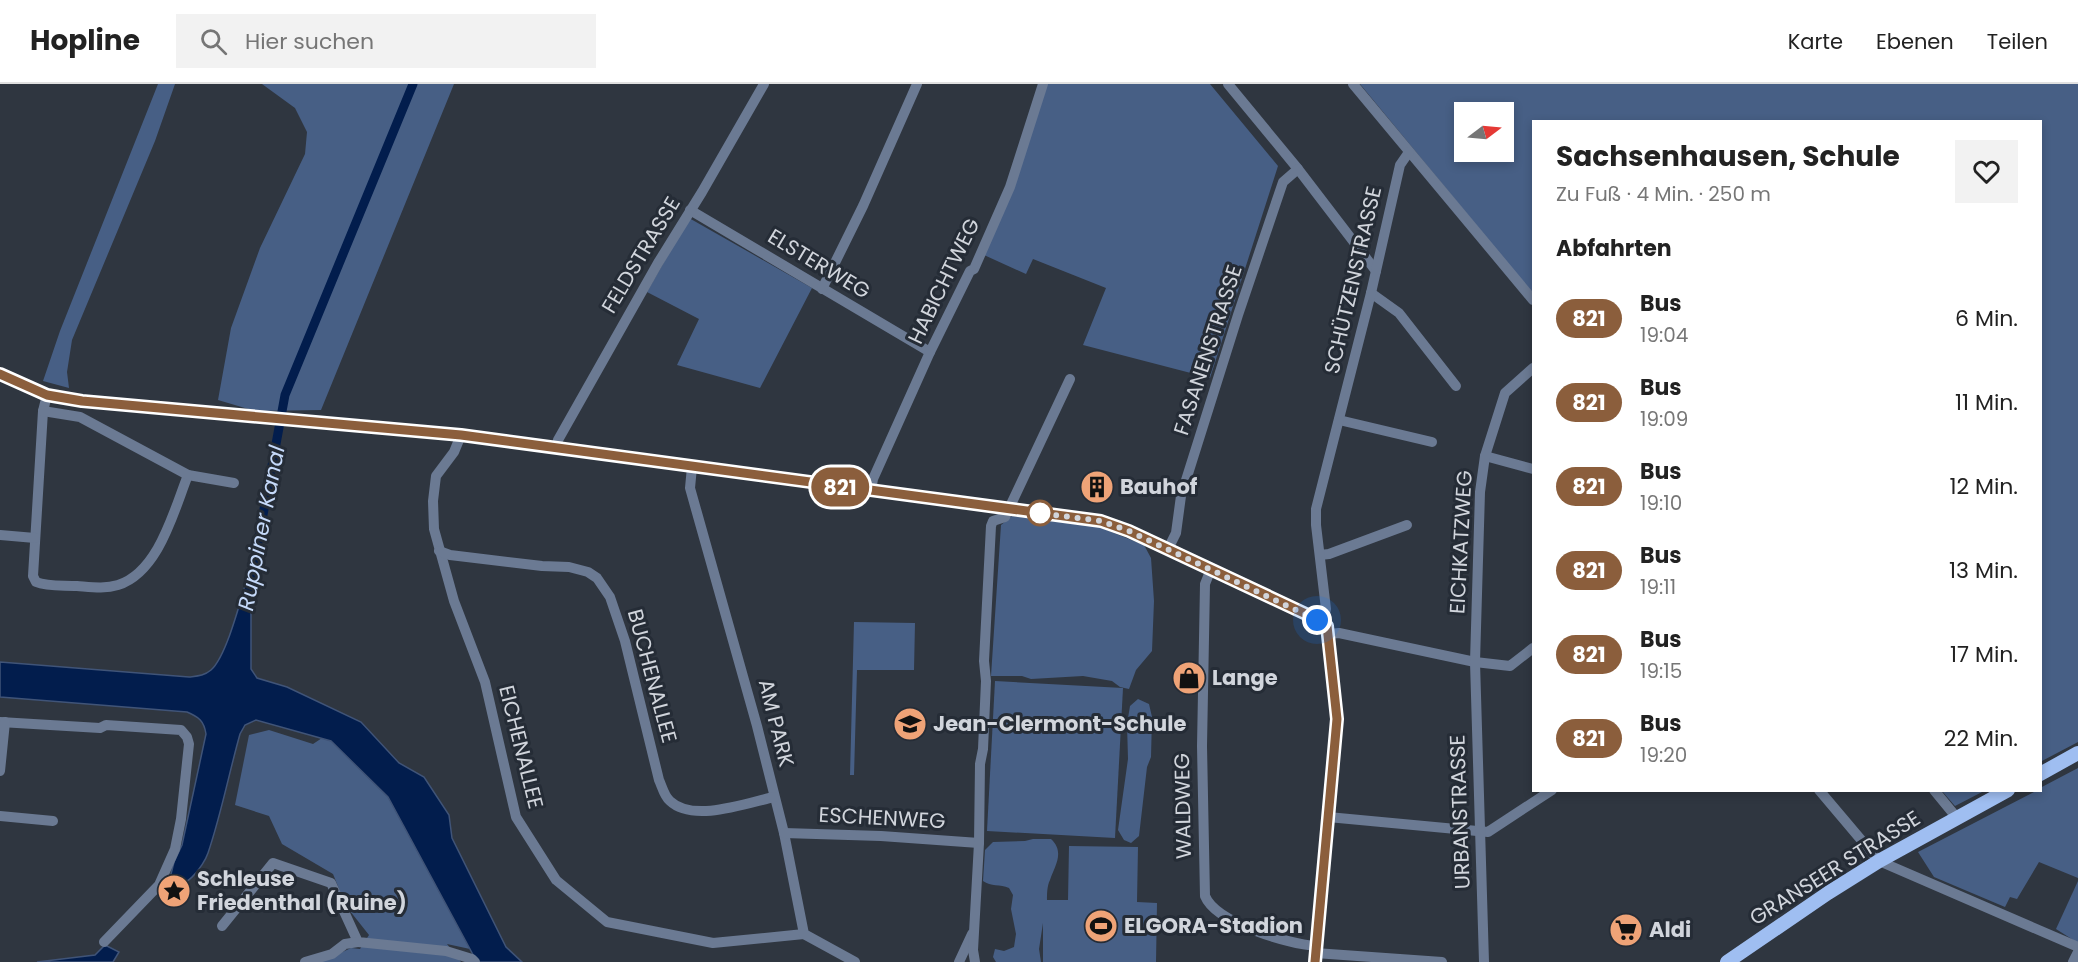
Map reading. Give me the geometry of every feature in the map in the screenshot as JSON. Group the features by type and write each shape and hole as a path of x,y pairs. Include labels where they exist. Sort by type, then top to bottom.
{"main road":[{"path":"2042,773 2078,753"},
{"name":"GRANSEER STRASSE","path":"1727,962 1879,861 2003,793"}],"street":[{"name":"FELDSTRASSE","path":"556,448 558,440 764,84"},
{"path":"822,289 863,206 917,84"},
{"name":"HABICHTWEG","path":"871,491 873,479 930,352 970,271 974,268 1010,187 1043,84"},
{"path":"1228,84 1298,169 1376,271"},
{"path":"1353,84 1532,299"},
{"name":"SCHÜTZENSTRASSE","path":"1323,622 1326,609 1316,509 1371,293 1400,165 1409,152"},
{"name":"FASANENSTRASSE","path":"1168,549 1176,533 1181,496 1283,182 1298,169"},
{"name":"ELSTERWEG","path":"690,210 930,352"},
{"path":"1371,293 1399,313 1456,386"},
{"name":"EICHKATZWEG","path":"1475,662 1480,492 1485,456 1505,393 1532,369"},
{"path":"0,374 47,395 82,401 461,435 1101,521 1129,531 1323,622 1327,626 1337,719 1315,954 1442,962"},
{"path":"975,962 973,950 979,843 979,772 983,749 986,681 984,661 991,525 993,521 1005,517 1070,379"},
{"path":"47,395 35,538 33,576 36,582 102,588 120,585 137,575 154,554 168,527 188,475"},
{"path":"44,411 80,417 188,475 234,483"},
{"path":"1339,420 1432,442"},
{"name":"EICHENALLEE","path":"461,435 454,452 436,476 434,529 454,602 485,682 516,817 556,880 607,922 713,943 804,934"},
{"path":"1485,456 1532,469"},
{"name":"AM PARK","path":"693,467 690,488 754,714 784,833 804,934"},
{"path":"1320,555 1329,554 1407,525"},
{"path":"0,535 35,538"},
{"name":"BUCHENALLEE","path":"439,551 450,555 569,567 588,572 597,578 610,597 625,641 659,780 668,800 681,809 697,812 717,810 774,796"},
{"name":"WALDWEG","path":"1211,569 1205,584 1202,746 1204,890 1211,907 1221,915 1243,926 1300,945 1315,954"},
{"path":"1329,634 1339,633 1475,662 1510,666 1532,649"},
{"name":"URBANSTRASSE","path":"1475,662 1484,962"},
{"path":"0,771 3,722 181,730 187,737 189,744 175,849 159,885 104,942"},
{"path":"1328,817 1488,832 1549,792"},
{"path":"1822,792 1879,861 2078,947"},
{"path":"1936,792 1956,818"},
{"path":"0,816 53,820"},
{"name":"ESCHENWEG","path":"784,833 881,836 979,843"},
{"path":"222,926 273,863 331,883 358,942"},
{"path":"959,962 974,928"},
{"path":"804,934 855,962"},
{"path":"305,962 332,954 345,944 358,942 446,951 475,962"},
{"path":"2073,962 2078,952"}],"shaded area":[{"path":"158,84 175,84 155,141 72,340 67,372 69,388 43,381 60,331"},
{"path":"262,84 454,84 321,410 255,411 218,400 231,328 260,248 305,154 307,132 295,108"},
{"path":"1047,84 1210,84 1278,166 1210,378 1083,345 1106,288 1033,259 1026,274 984,255"},
{"path":"1360,84 2078,84 2078,742 2042,761 2042,120 1532,120 1532,293"},
{"path":"689,218 812,288 760,388 677,365 699,319 647,292"},
{"path":"1012,516 1099,527 1144,545 1151,558 1154,601 1152,651 1136,670 1129,689 1120,687 1112,681 1083,676 1031,679 1022,676 991,676 1001,525"},
{"path":"251,566 251,669 257,678 287,687 361,722 399,763 424,777 449,815 452,838 506,947 522,962 477,962 388,797 331,741 256,720 245,725 240,734 208,853 192,877 180,884 170,878 182,845 206,734 200,720 187,712 0,697 0,662 189,677 206,673 211,670 223,651"},
{"path":"854,622 915,623 914,670 857,670 854,775 850,775"},
{"path":"995,681 1123,688 1115,838 987,831"},
{"path":"1138,699 1149,704 1152,717 1151,757 1147,767 1139,836 1131,843 1124,840 1118,830 1128,759 1127,724 1130,706"},
{"path":"269,730 313,744 322,738 331,741 388,797 470,949 447,944 461,962 321,962 351,948 360,949 369,935 346,906 333,874 282,844 269,816 235,805 249,735"},
{"path":"2078,768 2078,878 2039,862 2017,899 2010,897 2005,907 1934,877 1918,852 2034,792 2042,792 2042,787"},
{"path":"1943,792 1982,792 1955,806"},
{"path":"1051,839 1057,849 1058,859 1048,885 1047,900 1068,900 1069,846 1138,847 1137,902 1157,903 1156,962 1043,962 1043,923 1039,949 1041,962 996,962 993,957 995,949 1004,951 1014,947 1016,934 1011,909 1013,895 1009,888 983,881 985,850 993,842"},
{"path":"2078,881 2078,943 2056,929"},
{"path":"105,945 119,952 113,962 37,962 95,955"}],"waterway":[{"name":"Ruppiner Kanal","path":"249,591 285,395 413,84"}],"bus line":[{"name":"821","path":"0,374 47,395 82,401 461,435 1101,521 1129,531 1323,622 1327,626 1337,719 1315,962"}],"place":[{"name":"Bauhof","path":"1097,487"},
{"name":"Lange","path":"1189,678"},
{"name":"Jean-Clermont-Schule","path":"910,724"},
{"name":"Schleuse Friedenthal (Ruine)","path":"174,891"},
{"name":"ELGORA-Stadion","path":"1101,926"},
{"name":"Aldi","path":"1626,930"}],"route":[{"path":"1040,513 1032,512 1111,524 1317,620"}]}
